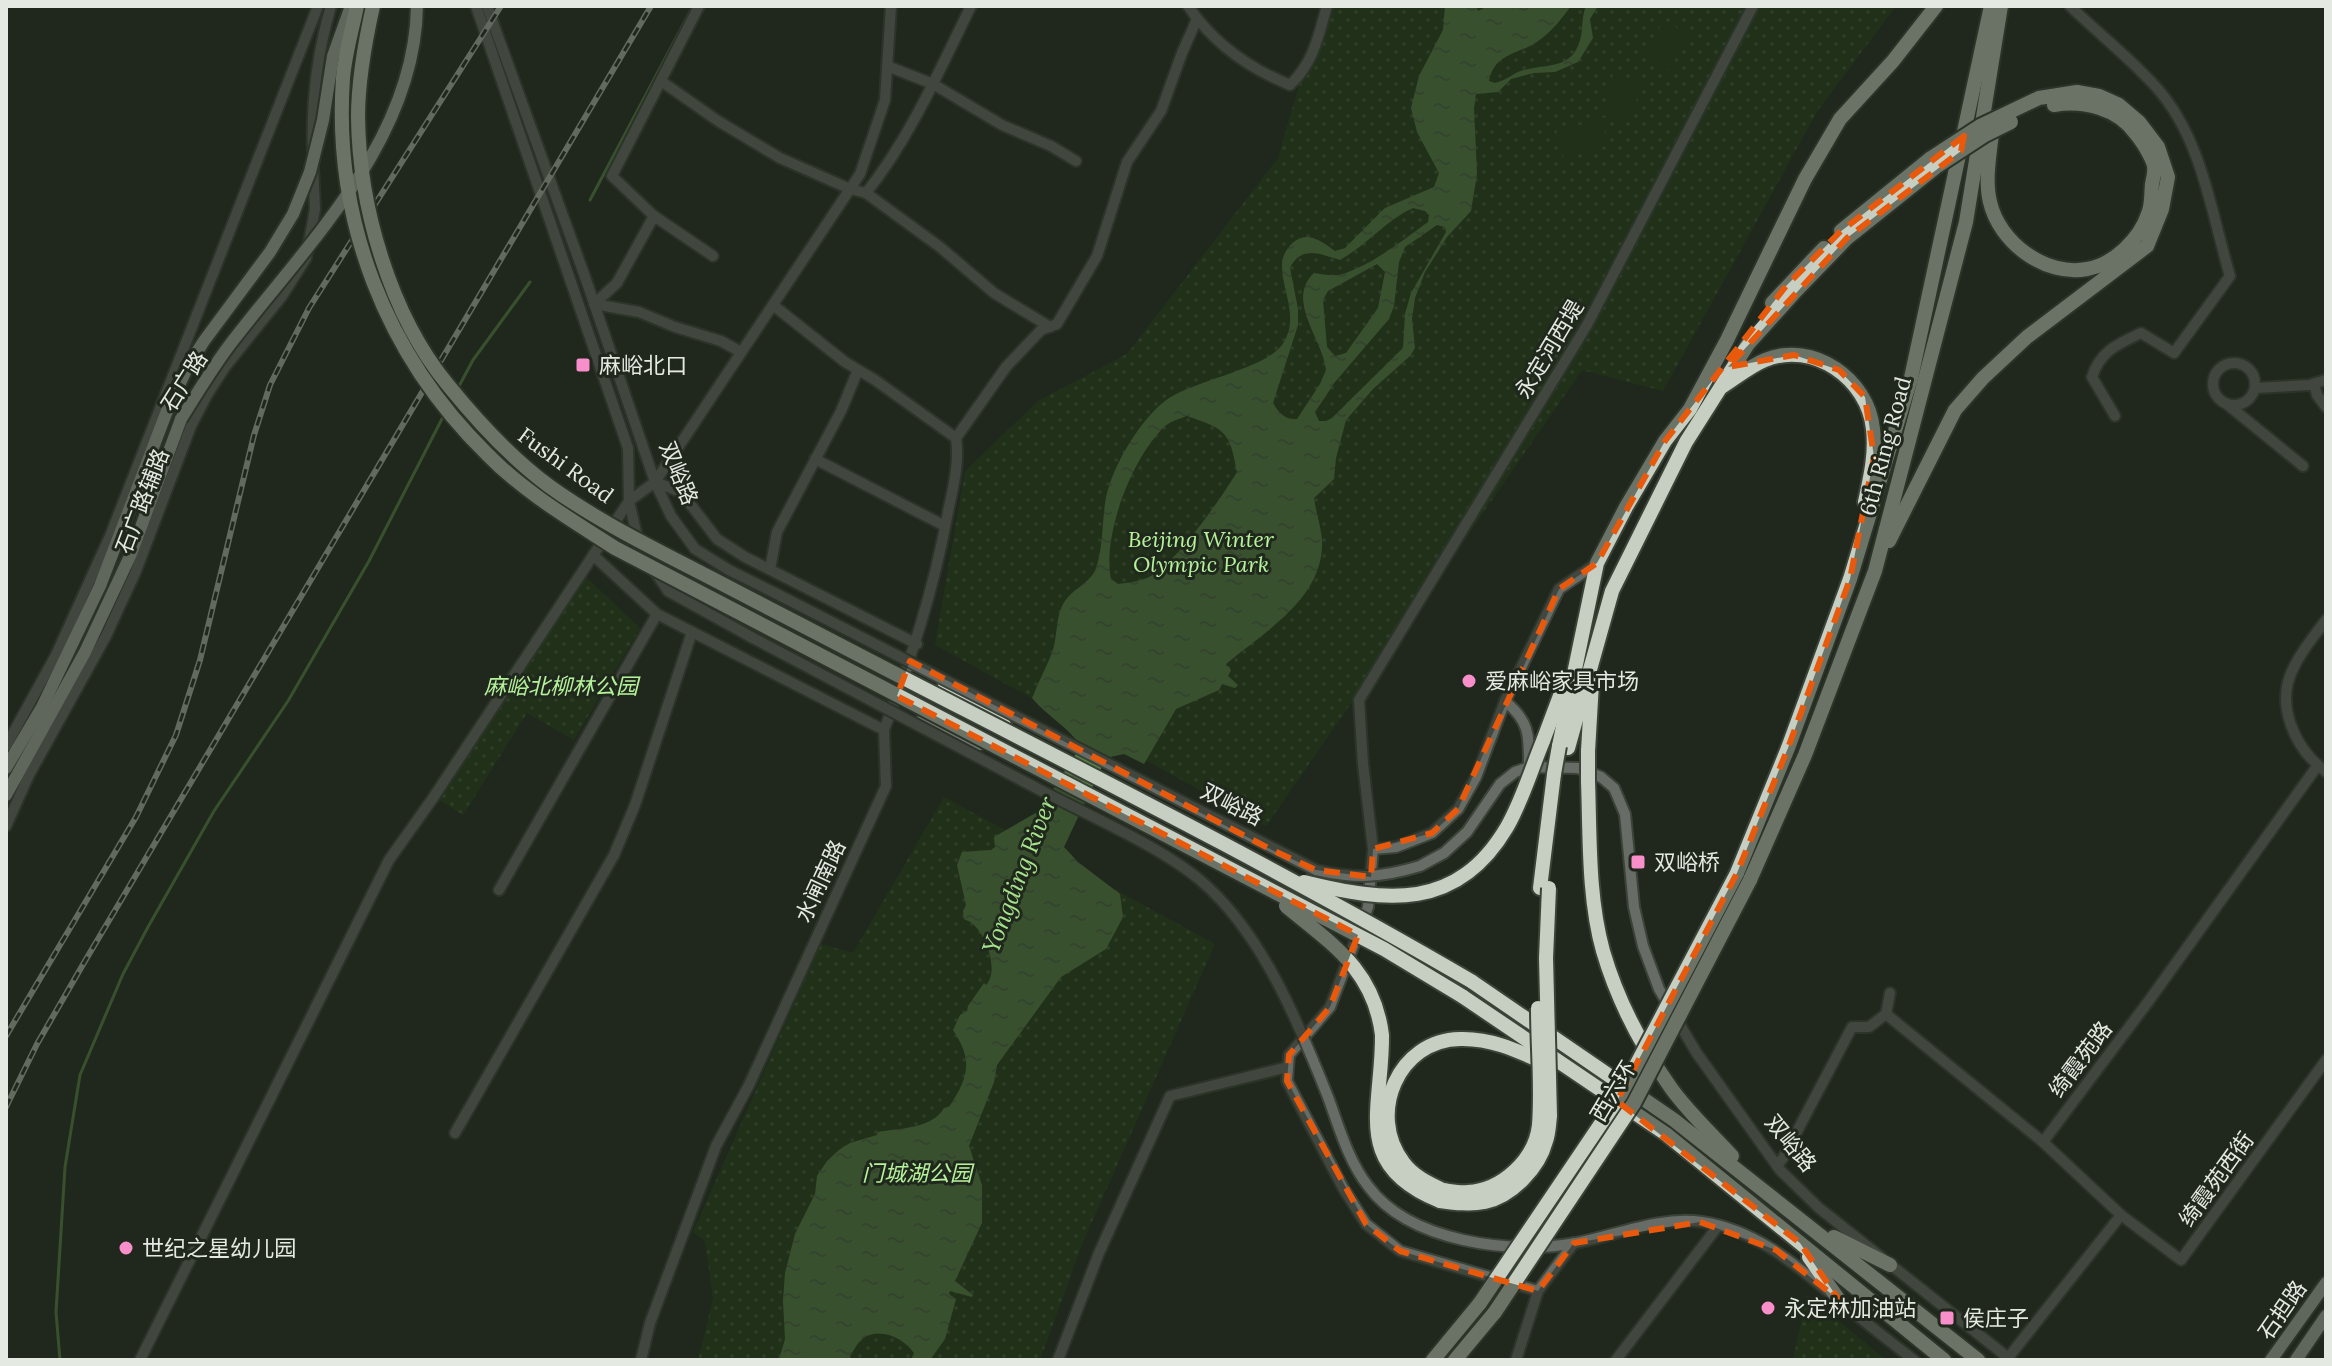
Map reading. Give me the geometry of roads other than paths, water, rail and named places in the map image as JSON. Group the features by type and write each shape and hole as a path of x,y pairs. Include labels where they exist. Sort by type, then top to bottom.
{"highway":[{"name":"Fushi Road","path":"354,6 343,77 343,153 355,224 374,288 404,350 433,392 486,454 538,498 615,548 998,748"},
{"name":"Fushi Road","path":"373,6 362,64 358,117 363,182 387,275 413,332 445,382 497,442 549,486 625,534 1030,743"},
{"path":"1690,409 1805,179 1840,119 1893,61 1936,6"},
{"name":"6th Ring Road","path":"1744,876 1850,579 1911,378 1991,6"},
{"path":"2002,6 1989,201 2000,229 2025,254 2058,268 2088,270 2117,255 2134,240 2149,214 2154,166 2135,132 2113,114 2093,105 2040,103"},
{"name":"6th Ring Road","path":"1744,876 1805,755 1875,571 1966,222 2002,6"},
{"path":"1264,887 1347,958 1363,977 1379,1014 1382,1058 1375,1127 1380,1147 1391,1167 1419,1193 1442,1196 1464,1204 1486,1202 1505,1193 1530,1171 1547,1141 1550,1116 1544,888 1558,775 1597,563 1626,507 1665,441 1786,286 1840,232 1934,163 2040,103 2077,92 2099,96 2119,105 2139,122 2158,147 2168,177 2162,209 2147,246 2027,337 1983,378 1955,410 1875,571"},
{"path":"1563,747 1612,591 1686,442 1748,344 1837,249 1934,163"},
{"path":"1720,389 1766,360 1794,355 1816,359 1839,370 1865,397 1873,427 1874,457 1850,579"},
{"path":"1281,877 1342,892 1384,897 1422,894 1470,870 1490,851 1507,827 1580,644"},
{"path":"1594,652 1588,781 1595,907 1603,950 1632,1023 1673,1091 1757,1183"},
{"path":"913,663 1030,743"},
{"path":"901,716 998,748 1384,949 1462,996 1666,1134 1944,1360"},
{"name":"双峪路","path":"1030,743 1391,934 1471,981 1674,1120 1978,1360"},
{"name":"西六环","path":"1433,1360 1480,1303 1621,1094 1744,876"},
{"name":"西六环","path":"1455,1360 1495,1312 1634,1103 1744,876"},
{"path":"1442,1196 1404,1164 1392,1144 1387,1121 1388,1097 1396,1077 1411,1058 1433,1045 1458,1038 1485,1040 1510,1047 1599,1089"},
{"path":"1812,1227 1890,1265"},
{"path":"1800,1243 1839,1300"}],"main road":[{"name":"石广路","path":"6,768 42,707 100,586 167,411 188,366 270,252 293,214 310,172 323,120 333,56 354,6"},
{"name":"石广路","path":"6,795 85,652 131,554 181,419 233,340 347,195 391,119 417,31 417,6"},
{"name":"石担路","path":"2271,1360 2326,1283"},
{"name":"石担路","path":"2296,1360 2326,1316"}],"street":[{"name":"石广路辅路","path":"6,746 56,655 99,561 318,6"},
{"name":"石广路辅路","path":"6,826 29,775 88,672 130,584 191,426 207,395 225,367 282,296 306,258 315,209 311,110 318,56 331,6"},
{"name":"双峪路","path":"476,6 628,448 629,501 640,549 668,591 1117,831 1200,880 1230,912 1256,947 1301,1028 1349,1152 1368,1187 1397,1214 1429,1231 1471,1241 1505,1246 1574,1243"},
{"name":"双峪路","path":"487,6 655,482 671,516 695,549 729,570 1316,870 1351,878 1386,876 1420,866 1444,853 1467,832 1500,784 1515,772 1529,767 1578,768 1601,777 1614,788 1625,814 1634,907 1643,946 1659,989 1696,1052 1777,1166 1819,1208 2010,1359"},
{"path":"699,6 612,176 654,216 713,256"},
{"path":"140,1360 389,860 629,501 655,482 860,174 885,100 891,6"},
{"path":"866,193 933,84 971,6"},
{"path":"1188,6 1217,42 1250,67 1290,85 1304,71 1312,56 1327,6"},
{"name":"永定河西堤","path":"1373,849 1359,700 1587,325 1753,6"},
{"path":"2070,6 2157,88 2180,122 2201,169 2230,276 2174,353 2141,333 2113,346 2097,360 2092,377 2115,416"},
{"path":"593,555 657,614 884,730 917,644 959,458 956,438 1006,367 1041,330 1057,324 1097,256 1127,162 1161,111 1197,19"},
{"path":"300,49 310,49 318,56"},
{"path":"887,66 933,84 1002,125 1051,146 1076,161"},
{"path":"661,81 718,121 780,158 866,193 940,247 994,293 1050,327"},
{"path":"594,304 617,283 654,216"},
{"path":"594,304 639,312 721,341 741,352"},
{"path":"773,305 858,370 956,438"},
{"path":"2223,402 2236,405 2248,400 2255,388 2253,374 2248,368 2235,363 2222,367 2214,378 2214,391 2223,402 2303,466"},
{"path":"770,569 777,532 841,411 858,370"},
{"path":"2255,388 2314,384 2326,380"},
{"path":"2314,384 2326,407"},
{"path":"815,459 945,526"},
{"path":"655,482 681,492 717,539 745,557 917,644"},
{"path":"1538,1291 1400,1251 1366,1224 1343,1188 1287,1081 1288,1067 1289,1055 1330,1007 1344,973 1368,907 1373,849 1396,847 1432,833 1458,809 1476,777 1505,701 1559,589 1597,563"},
{"path":"499,890 657,614"},
{"path":"2322,768 2297,741 2287,713 2286,692 2292,668 2326,620"},
{"path":"455,1133 614,855 635,805 692,632"},
{"path":"1505,701 1522,715 1529,744 1529,767"},
{"name":"水闸南路","path":"641,1360 650,1323 716,1146 749,1085 886,786 884,730"},
{"name":"绮霞苑路","path":"2043,1142 2322,768"},
{"path":"1777,1166 1852,1027 1869,1027 1886,1014 1890,993"},
{"path":"1886,1014 2043,1142 2121,1215 2010,1359"},
{"name":"绮霞苑西街","path":"2121,1215 2181,1260 2326,1060"},
{"path":"1058,1360 1099,1253 1170,1096 1288,1067"},
{"path":"1516,1360 1538,1291 1574,1243 1662,1223 1700,1222 1746,1234 1776,1250 1914,1360"},
{"path":"1616,1360 1718,1226"}],"water":[{"name":"Yongding River","path":"1445,6 1476,6 1478,11 1488,6 1571,6 1541,39 1497,64 1489,81 1495,83 1518,72 1565,61 1576,50 1581,39 1586,6 1598,6 1590,19 1593,38 1578,62 1555,72 1511,79 1498,92 1476,94 1477,174 1471,211 1447,237 1425,272 1415,298 1412,319 1415,348 1346,420 1334,479 1314,498 1322,547 1319,566 1301,599 1226,664 1231,670 1228,676 1238,685 1235,688 1222,684 1219,690 1176,709 1144,764 1124,754 1106,758 1064,847 1078,862 1120,894 1123,917 1106,949 1061,977 997,1065 994,1082 969,1146 982,1185 982,1223 955,1281 972,1297 950,1291 949,1294 956,1299 945,1339 930,1360 911,1360 914,1353 904,1343 891,1336 876,1334 860,1341 850,1356 851,1360 779,1360 785,1339 785,1273 795,1234 815,1194 817,1176 827,1161 850,1143 877,1135 878,1132 932,1120 949,1107 961,1087 966,1060 953,1030 960,1015 967,1011 984,983 986,985 990,979 991,963 979,931 964,919 966,905 957,865 962,852 991,850 995,847 994,837 1039,811 1081,746 1032,698 1052,653 1062,607 1068,597 1089,579 1098,563 1105,504 1119,462 1145,421 1165,401 1263,360 1284,342 1290,313 1282,265 1287,250 1294,242 1308,237 1335,251 1345,248 1385,208 1434,187 1439,173 1417,132 1411,108 1419,76 1443,30","holes":["1413,208 1425,211 1429,215 1428,222 1368,263 1338,275 1314,273 1306,284 1304,307 1326,370 1297,419 1286,417 1273,403 1298,325 1290,268 1294,261 1312,253 1340,260","1437,225 1445,227 1446,232 1411,293 1405,314 1403,348 1332,418 1319,421 1315,412 1335,382 1389,319 1394,306 1399,262 1405,247","1377,264 1385,272 1378,308 1346,353 1335,356 1327,347 1323,300 1328,291","1187,416 1218,429 1232,448 1237,472 1184,546 1171,559 1149,577 1118,584 1111,579 1109,561 1115,520 1122,498 1152,441 1172,422"]}],"waterway":[{"path":"590,200 693,6"},
{"path":"458,388 473,360 530,282"},
{"path":"60,1360 56,1312 65,1167 80,1075 123,974 148,927 214,811 288,701 369,561 445,413"}],"railway":[{"path":"6,1036 136,817 176,735 200,660 254,435 270,385 309,308 501,6"},
{"path":"6,1107 37,1044 85,961 651,6"}],"place":[{"name":"麻峪北口","path":"583,365"},
{"name":"爱麻峪家具市场","path":"1469,681"},
{"name":"双峪桥","path":"1638,862"},
{"name":"世纪之星幼儿园","path":"126,1248"},
{"name":"永定林加油站","path":"1768,1308"},
{"name":"侯庄子","path":"1947,1318"}],"park label":[{"name":"Beijing Winter Olympic Park","path":"1201,552"},
{"name":"麻峪北柳林公园","path":"561,686"},
{"name":"门城湖公园","path":"917,1173"}]}
